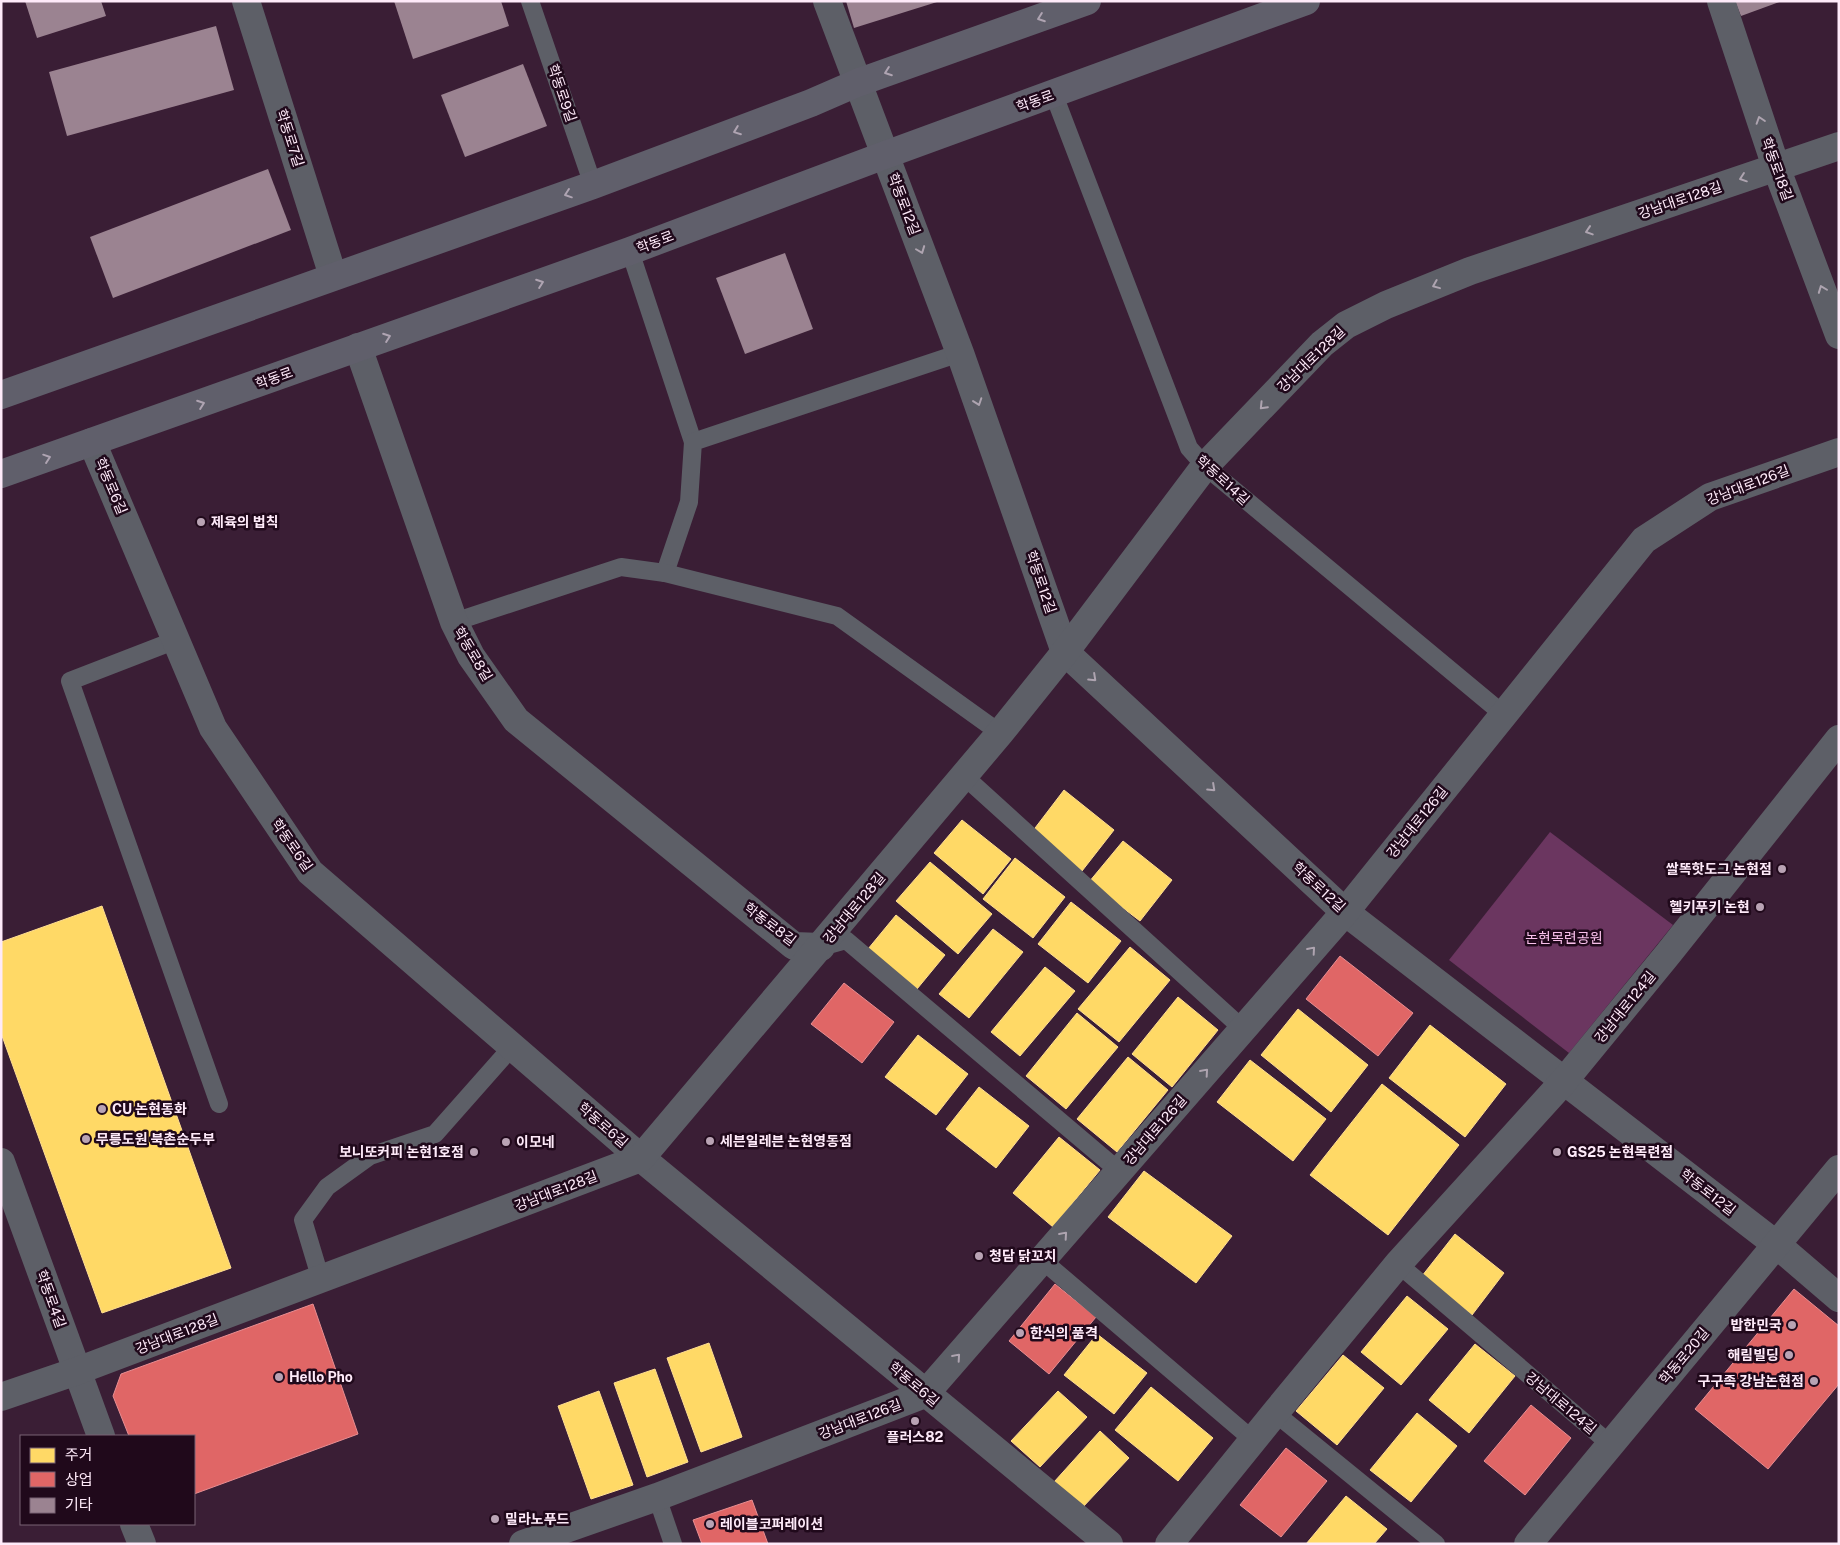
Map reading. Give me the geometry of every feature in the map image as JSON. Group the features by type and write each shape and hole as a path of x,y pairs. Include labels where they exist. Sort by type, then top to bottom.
{"main road":[{"path":"2,393 593,185 812,103 857,83 1087,1"},
{"name":"학동로","path":"1,474 630,251 885,155 1054,95 1306,1"}],"street":[{"name":"학동로7길","path":"246,1 334,276"},
{"name":"학동로12길","path":"827,1 960,353 1065,652 1345,912 1776,1245 1839,1298"},
{"name":"학동로18길","path":"1720,1 1776,167 1839,335"},
{"name":"강남대로128길","path":"1,1398 321,1280 641,1158 1000,733 1065,652 1206,466 1322,344 1346,325 1470,271 1839,146"},
{"name":"학동로8길","path":"358,348 454,622 472,656 516,720 794,946 821,947"},
{"name":"학동로6길","path":"92,442 213,728 310,872 641,1158 1108,1544"},
{"name":"강남대로126길","path":"523,1544 656,1497 925,1394 1345,912 1644,540 1710,497 1839,452"},
{"name":"강남대로124길","path":"1169,1544 1274,1413 1398,1264 1564,1081 1839,739"},
{"name":"학동로4길","path":"1,1162 101,1435"},
{"name":"학동로20길","path":"1528,1544 1839,1169"},
{"path":"134,1525 142,1544"}],"lane":[{"name":"학동로9길","path":"530,1 593,185"},
{"name":"학동로14길","path":"1054,95 1189,448 1206,466 1503,714"},
{"path":"630,251 693,442 689,502 665,573"},
{"path":"693,442 960,353"},
{"name":"학동로8길","path":"454,622 621,567 665,573 837,616 1000,733"},
{"path":"176,640 70,681 219,1104"},
{"path":"964,776 1243,1029"},
{"name":"학동로8길","path":"821,947 846,940 1119,1171"},
{"path":"321,1280 303,1220 327,1187 370,1156 435,1134 512,1047"},
{"path":"1042,1260 1253,1440"},
{"name":"강남대로124길","path":"1398,1264 1610,1444"},
{"path":"1274,1413 1436,1544"},
{"path":"656,1497 673,1544"}],"green space":[{"name":"논현목련공원","path":"1550,832 1673,925 1569,1053 1449,960"}],"building: 주거":[{"path":"1064,790 1114,830 1082,871 1032,832"},
{"path":"962,820 1011,859 983,894 934,853"},
{"path":"1123,841 1172,880 1140,921 1089,882"},
{"path":"1015,858 1065,897 1033,938 983,899"},
{"path":"930,862 992,914 958,954 896,901"},
{"path":"1071,902 1121,941 1088,983 1038,944"},
{"path":"102,906 231,1268 102,1313 1,1033 1,942"},
{"path":"896,915 945,955 917,989 868,949"},
{"path":"993,929 1023,952 969,1018 939,994"},
{"path":"1130,947 1170,980 1119,1042 1078,1009"},
{"path":"1045,967 1075,991 1020,1056 991,1032"},
{"path":"1178,997 1218,1030 1172,1087 1132,1054"},
{"path":"1298,1009 1368,1065 1331,1112 1261,1055"},
{"path":"1077,1013 1118,1047 1066,1109 1026,1076"},
{"path":"1430,1025 1506,1084 1465,1137 1389,1078"},
{"path":"918,1035 968,1074 936,1115 885,1077"},
{"path":"1128,1057 1168,1090 1117,1152 1077,1119"},
{"path":"1250,1060 1326,1119 1293,1161 1217,1102"},
{"path":"1382,1084 1459,1145 1388,1235 1310,1175"},
{"path":"979,1087 1029,1126 996,1168 946,1129"},
{"path":"1059,1137 1100,1170 1053,1227 1013,1193"},
{"path":"1144,1171 1232,1236 1196,1283 1108,1217"},
{"path":"1455,1234 1504,1273 1472,1315 1422,1276"},
{"path":"1407,1296 1448,1329 1401,1385 1361,1352"},
{"path":"1097,1334 1147,1373 1114,1414 1064,1375"},
{"path":"709,1343 742,1437 701,1452 667,1358"},
{"path":"1475,1344 1515,1376 1469,1433 1429,1400"},
{"path":"1343,1355 1384,1388 1337,1445 1296,1411"},
{"path":"655,1369 688,1462 647,1477 614,1383"},
{"path":"1151,1387 1213,1438 1178,1481 1115,1430"},
{"path":"599,1391 633,1485 591,1499 558,1406"},
{"path":"1058,1391 1087,1417 1040,1467 1011,1441"},
{"path":"1417,1413 1457,1446 1411,1502 1370,1470"},
{"path":"1100,1431 1129,1458 1082,1508 1054,1482"},
{"path":"1346,1496 1387,1529 1374,1544 1306,1544"}],"building: 상업":[{"path":"1340,956 1413,1013 1378,1056 1306,999"},
{"path":"844,983 894,1022 862,1063 811,1024"},
{"path":"1055,1284 1096,1317 1049,1374 1009,1341"},
{"name":"해림빌딩","path":"1794,1289 1839,1326 1839,1384 1768,1469 1695,1409"},
{"path":"313,1304 358,1434 195,1494 195,1435 129,1435 113,1396 121,1374"},
{"path":"1531,1405 1571,1438 1525,1495 1484,1461"},
{"path":"1286,1448 1327,1481 1281,1537 1240,1505"},
{"path":"752,1500 768,1544 702,1544 693,1520"}],"building: 기타":[{"path":"25,1 101,1 106,16 37,38"},
{"path":"394,1 501,1 509,26 413,59"},
{"path":"846,1 937,1 937,2 854,28"},
{"path":"1735,1 1782,1 1741,16"},
{"path":"216,26 234,90 67,136 49,72"},
{"path":"523,64 547,126 465,157 441,95"},
{"path":"268,169 291,230 113,298 90,237"},
{"path":"785,253 813,329 745,354 716,278"}],"place":[{"name":"제육의 법칙","path":"201,522"},
{"name":"쌀똑핫도그 논현점","path":"1782,869"},
{"name":"헬키푸키 논현","path":"1760,907"},
{"name":"CU 논현동화","path":"102,1109"},
{"name":"무릉도원 북촌순두부","path":"86,1139"},
{"name":"세븐일레븐 논현영동점","path":"710,1141"},
{"name":"이모네","path":"506,1142"},
{"name":"보니또커피 논현1호점","path":"474,1152"},
{"name":"GS25 논현목련점","path":"1557,1152"},
{"name":"청담 닭꼬치","path":"979,1256"},
{"name":"밥한민국","path":"1792,1325"},
{"name":"한식의 품격","path":"1020,1333"},
{"name":"해림빌딩","path":"1789,1355"},
{"name":"Hello Pho","path":"279,1377"},
{"name":"구구족 강남논현점","path":"1814,1381"},
{"name":"플러스82","path":"915,1421"},
{"name":"밀라노푸드","path":"495,1519"},
{"name":"레이블코퍼레이션","path":"710,1524"}]}
